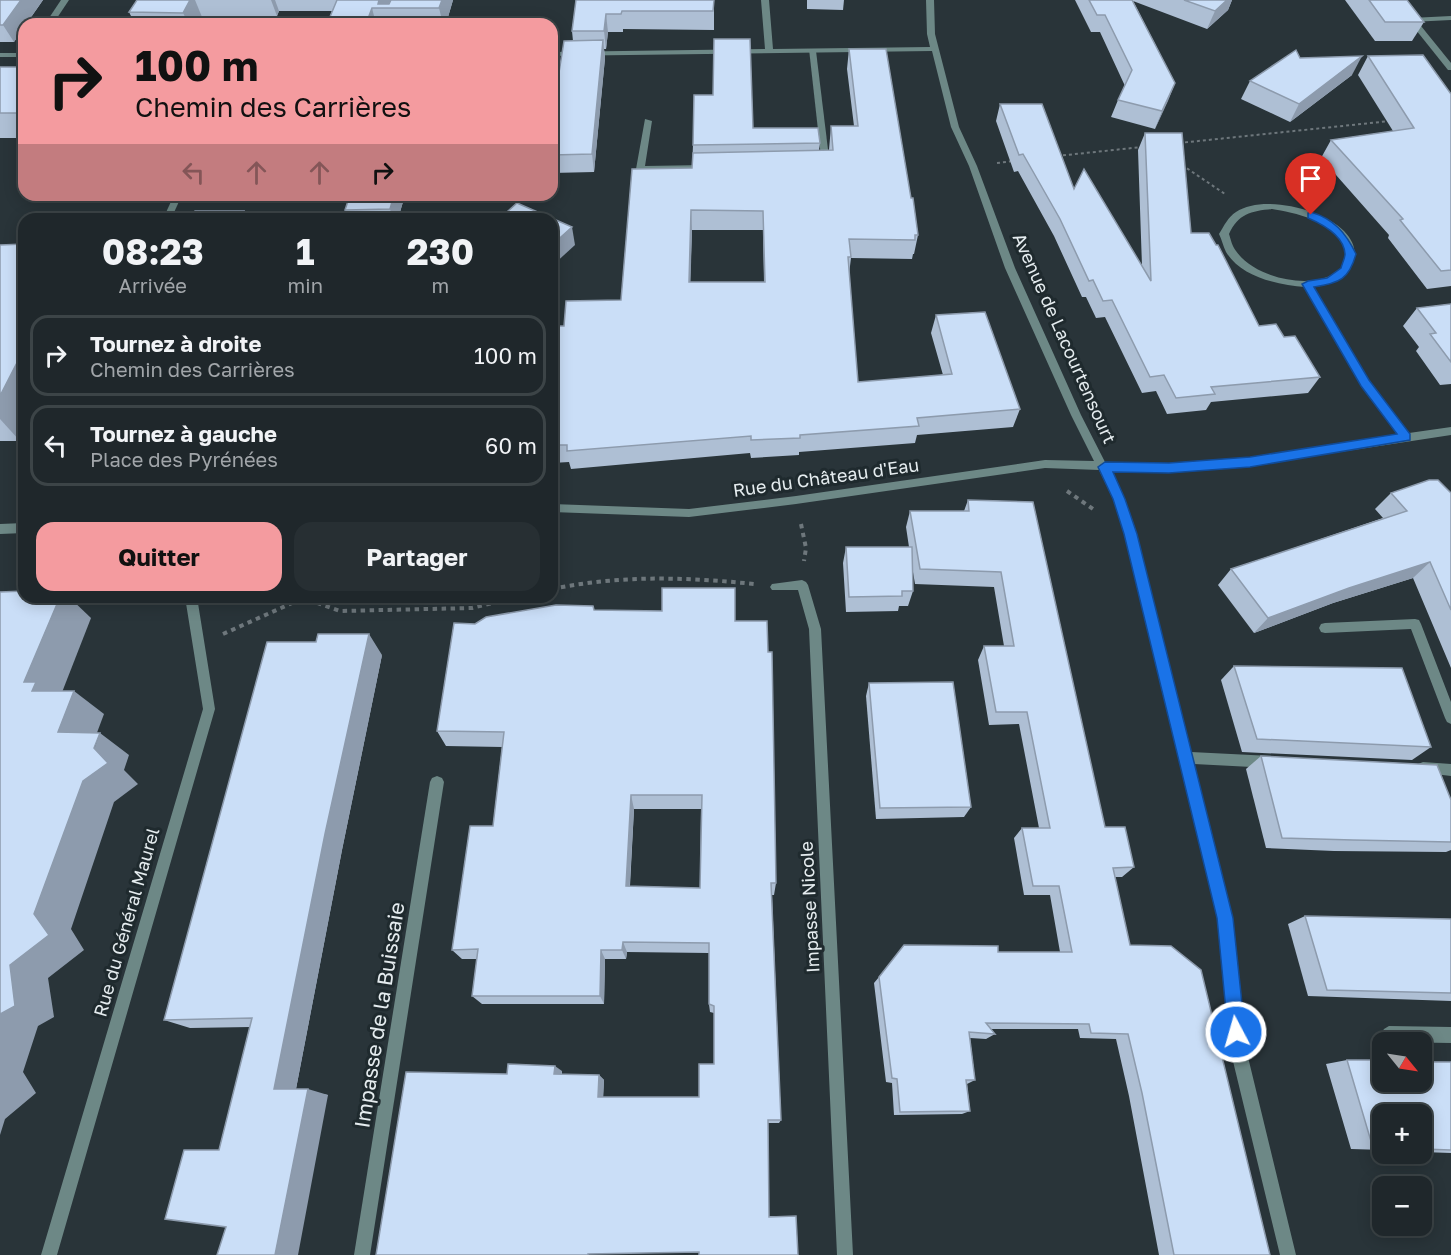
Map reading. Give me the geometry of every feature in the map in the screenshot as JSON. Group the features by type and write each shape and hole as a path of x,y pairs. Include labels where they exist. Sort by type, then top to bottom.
{"street":[{"path":"53,18 65,0"},
{"path":"765,0 769,50"},
{"name":"Avenue de Lacourtensourt","path":"930,0 930,25 934,49 955,128 973,166 1010,268 1076,416 1105,467 1131,534 1225,918 1239,1053 1288,1255"},
{"path":"1396,0 1451,68"},
{"path":"1411,20 1451,18"},
{"path":"558,54 934,49"},
{"path":"812,51 826,166 814,166"},
{"path":"0,54 18,55"},
{"path":"648,121 640,169 721,168"},
{"path":"1272,206 1299,210 1324,221 1343,236 1350,254 1346,270 1329,281 1308,284 1275,280 1249,268 1231,252 1224,234 1230,219 1247,209 1272,206"},
{"path":"1308,284 1365,383 1406,437"},
{"name":"Rue du Château d'Eau","path":"558,508 689,513 1045,464 1169,468 1250,462 1451,431"},
{"path":"0,529 18,528"},
{"name":"Impasse Nicole","path":"776,587 802,585 815,628 845,1255"},
{"name":"Rue du Général Maurel","path":"49,1255 209,709 192,603"},
{"path":"1325,628 1415,624 1451,718"},
{"path":"1185,758 1289,762"},
{"path":"1405,768 1451,770"},
{"name":"Impasse de la Buissaie","path":"362,1255 438,782"},
{"path":"1432,1035 1451,1035"}],"path":[{"path":"1178,143 1392,121"},
{"path":"1052,157 1143,147"},
{"path":"973,166 1018,161"},
{"path":"1182,165 1247,209"},
{"path":"800,518 806,548"},
{"path":"558,588 588,580 697,578 776,587"},
{"path":"199,645 290,603"},
{"path":"316,603 340,611 472,608 492,603"}],"building":[{"path":"0,0 21,0 3,25 0,25"},
{"path":"137,0 190,0 183,13 129,12"},
{"path":"337,0 379,0 378,4 389,4 391,0 442,0 439,8 372,8 368,18 330,18"},
{"path":"576,0 714,0 713,11 622,11 621,14 606,14 604,31 572,31"},
{"path":"1089,0 1132,0 1175,83 1162,111 1118,100 1132,70 1105,15 1097,15"},
{"path":"1184,0 1227,0 1215,11"},
{"path":"1369,0 1407,0 1424,22 1385,22"},
{"path":"714,39 750,39 753,128 818,128 820,143 693,145 694,95 713,95"},
{"path":"603,40 592,154 558,155 558,79 564,41"},
{"path":"849,49 886,49 918,235 915,235 915,240 849,239 851,257 848,257 858,382 952,374 936,315 985,312 1020,409 917,418 919,426 800,435 800,438 751,440 751,436 567,451 567,445 558,445 558,326 564,326 566,301 621,300 632,169 692,168 693,153 833,150 831,126 858,126","holes":["691,210 763,211 765,282 689,282"]},
{"path":"1296,50 1300,58 1362,56 1299,104 1250,81"},
{"path":"1423,55 1451,94 1451,270 1441,271 1400,220 1403,219 1331,140 1414,128 1368,56"},
{"path":"0,67 18,67 18,113 0,113"},
{"path":"1000,104 1042,104 1074,189 1084,169 1151,281 1145,133 1182,133 1191,233 1209,233 1218,245 1259,326 1276,324 1284,337 1295,336 1320,377 1211,387 1215,394 1176,398 1164,375 1150,377 1112,300 1103,301 1093,280 1089,281 1060,219 1023,154 1019,155"},
{"path":"348,201 392,201 390,209 345,210"},
{"path":"517,203 540,213 506,213"},
{"path":"195,211 244,211 243,213 194,213"},
{"path":"558,221 572,227 558,240"},
{"path":"18,244 18,361 0,396 0,245"},
{"path":"1451,304 1451,362 1430,334 1436,333 1417,308"},
{"path":"1429,480 1438,480 1451,493 1451,610 1430,562 1349,588 1268,618 1231,569 1407,511 1391,493"},
{"path":"968,500 1033,502 1105,827 1125,827 1134,867 1113,868 1130,945 1171,946 1201,970 1270,1255 1174,1255 1128,1034 1091,1033 1089,1024 986,1023 995,1034 969,1032 975,1080 966,1080 970,1111 900,1112 897,1079 892,1078 879,977 904,945 998,946 998,952 1072,952 1059,886 1033,886 1022,828 1050,828 1027,712 996,712 984,646 1014,646 1001,572 920,569 910,511 969,511"},
{"path":"846,547 912,547 913,591 902,591 902,596 849,597"},
{"path":"662,588 735,588 735,621 767,621 768,652 772,652 776,883 771,883 781,1120 768,1120 769,1217 796,1216 798,1255 699,1255 699,1252 588,1255 376,1255 406,1072 507,1074 508,1064 555,1066 554,1074 599,1075 598,1097 699,1097 699,1064 714,1064 714,1006 709,1004 709,943 623,942 622,950 601,950 600,996 472,996 478,949 452,950 470,826 493,826 504,732 437,731 454,623 475,624 486,617 556,605 593,606 594,610 662,611","holes":["631,795 702,795 700,888 626,886"]},
{"path":"18,591 18,603 57,603 24,682 36,682 32,691 74,691 58,732 100,733 94,748 108,763 83,781 34,914 49,935 10,965 15,1006 0,1014 0,592"},
{"path":"318,634 369,634 325,834 274,1089 308,1089 275,1255 217,1255 226,1227 165,1219 184,1150 219,1150 252,1018 164,1020 267,642 316,642"},
{"path":"1234,666 1402,668 1431,747 1257,739"},
{"path":"953,682 971,807 880,808 869,683"},
{"path":"1261,756 1437,765 1451,800 1451,842 1282,838"},
{"path":"1305,916 1451,919 1451,993 1327,990"},
{"path":"1347,1060 1372,1060 1372,1092 1432,1092 1432,1062 1451,1062 1451,1150 1432,1149 1432,1104 1372,1104 1372,1145"}],"route":[{"path":"1236,1032 1225,918 1131,534 1105,467 1169,468 1250,462 1406,437 1365,383 1308,284 1329,281 1346,270 1350,254 1343,236 1324,221 1311,215"}]}
